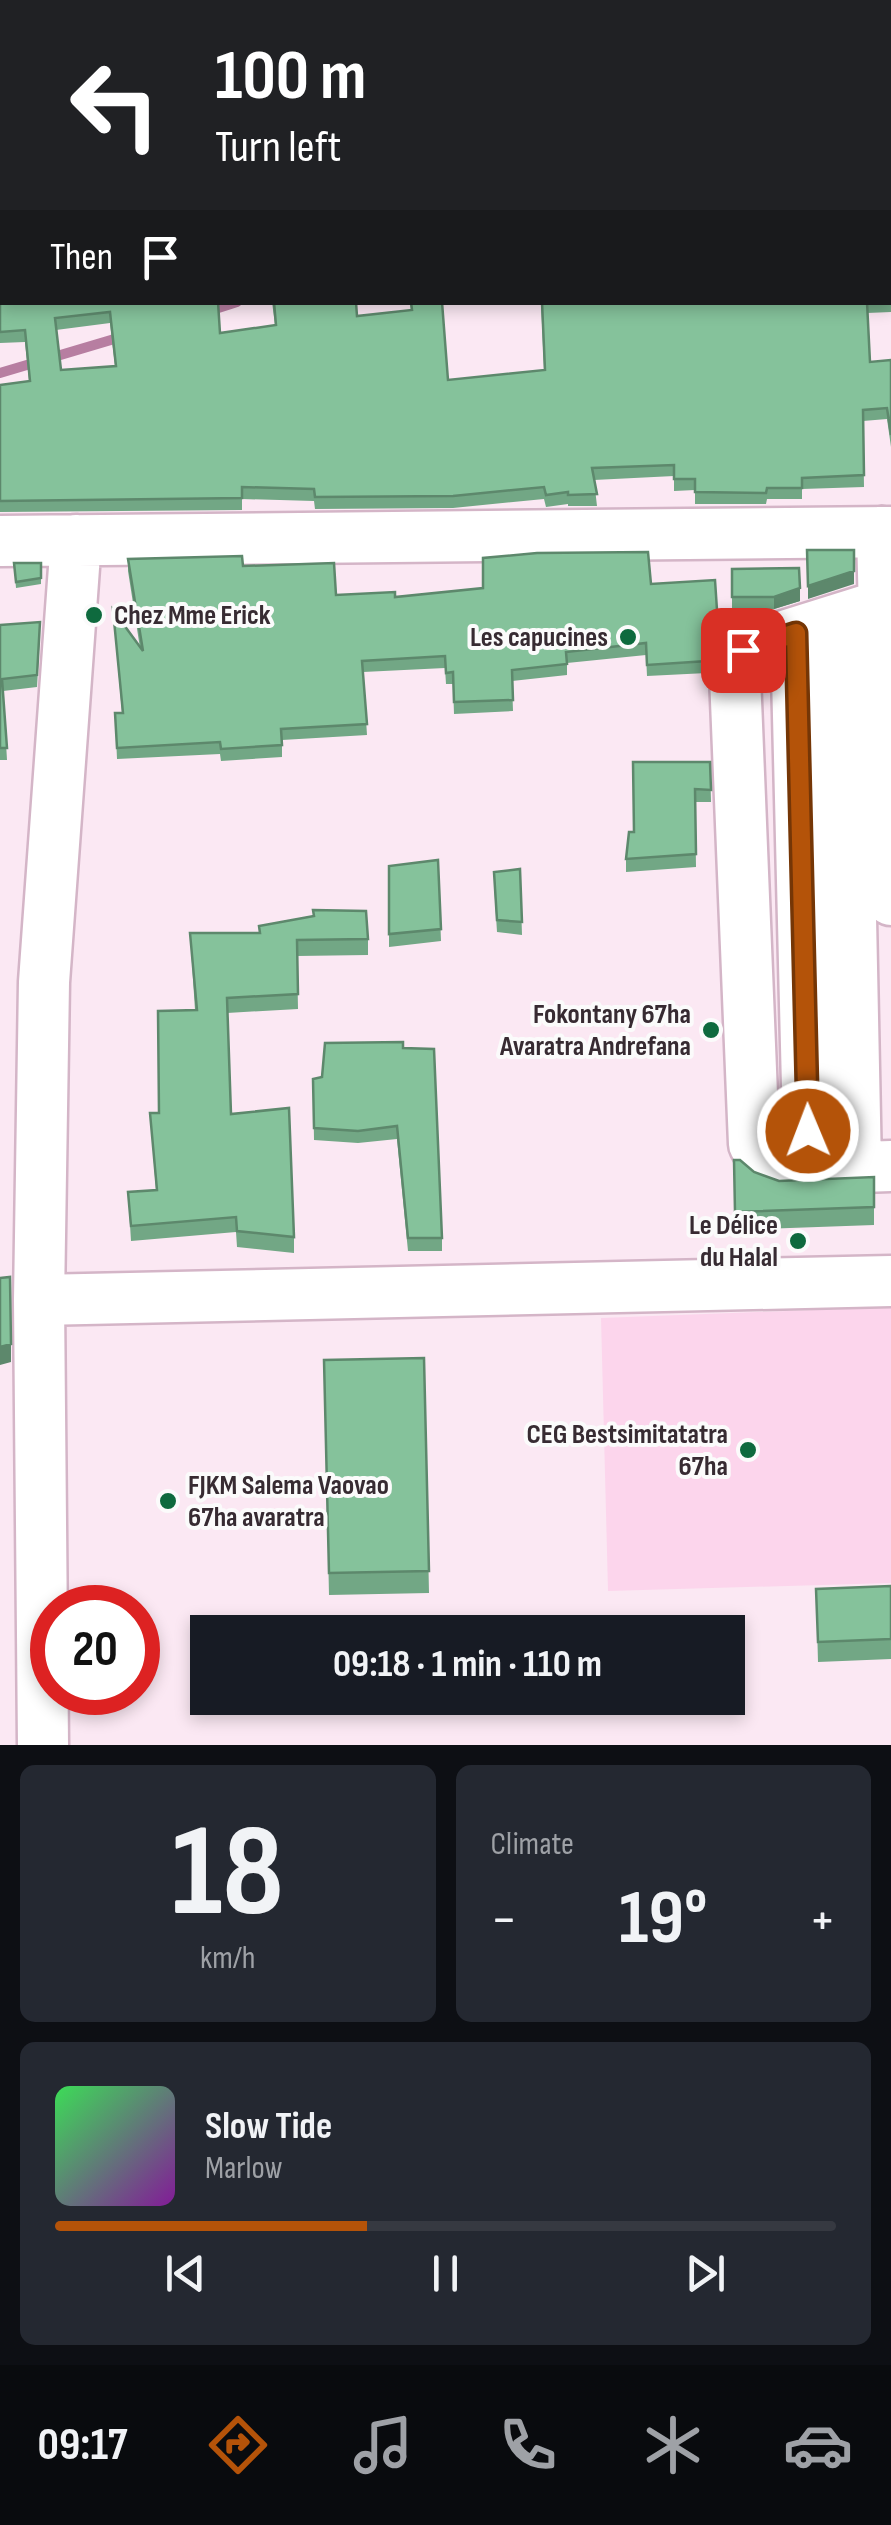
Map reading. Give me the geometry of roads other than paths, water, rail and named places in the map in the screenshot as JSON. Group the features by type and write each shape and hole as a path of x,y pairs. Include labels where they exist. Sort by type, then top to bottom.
{"street":[{"path":"0,541 886,532 864,612 852,1168"},
{"path":"44,1745 39,1300 44,982 76,540"},
{"path":"852,1168 796,633 864,612"},
{"path":"864,612 891,900"},
{"path":"39,1300 891,1281"}],"waterway":[{"path":"209,311 228,305"},
{"path":"0,373 121,337"}],"place":[{"name":"Chez Mme Erick","path":"94,615"},
{"name":"Les capucines","path":"628,637"},
{"name":"Fokontany 67ha Avaratra Andrefana","path":"711,1030"},
{"name":"Le Délice du Halal","path":"798,1241"},
{"name":"CEG Bestsimitatatra 67ha","path":"748,1450"},
{"name":"FJKM Salema Vaovao 67ha avaratra","path":"168,1501"}]}
